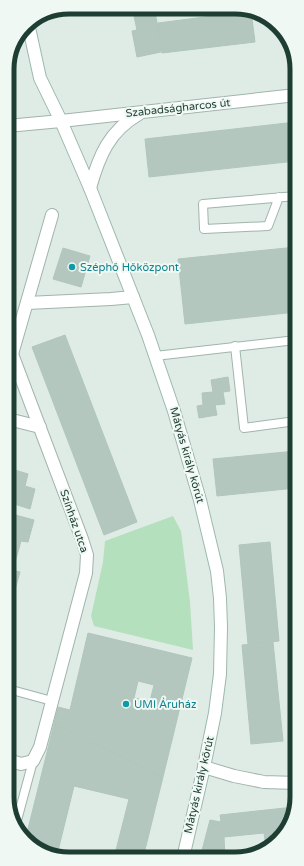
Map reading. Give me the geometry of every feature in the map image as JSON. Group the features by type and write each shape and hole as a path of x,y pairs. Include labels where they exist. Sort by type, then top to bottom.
{"street":[{"name":"Mátyás király körút","path":"30,31 40,78 61,121 90,188 156,356 200,500 217,571 221,627 220,674 215,713 184,852"},
{"name":"Szabadságharcos út","path":"61,121 290,96"},
{"path":"90,188 100,157 106,145 121,126 130,118 142,112"},
{"path":"14,125 61,121"},
{"path":"14,347 52,215"},
{"path":"27,303 133,297"},
{"name":"Színház utca","path":"14,359 87,554 86,573 40,747 33,761"},
{"path":"14,420 40,427"},
{"path":"14,762 21,764 33,761"},
{"path":"204,767 234,776 264,782 290,783"}],"lane":[{"path":"279,197 268,226 204,229 203,204 279,197 290,196"},
{"path":"156,356 290,341"},
{"path":"235,346 244,428 290,423"},
{"path":"14,691 52,701"},
{"name":"Színház utca","path":"18,817 33,761"}],"green space":[{"path":"173,516 181,531 190,602 193,650 94,626 91,616 103,562 105,541"}],"building":[{"path":"134,14 155,14 161,52 137,57 132,31 137,30"},
{"path":"228,14 246,15 252,17 255,42 162,53 158,23"},
{"path":"290,123 290,162 149,177 145,139"},
{"name":"Széphő Hőközpont","path":"63,248 90,256 81,287 53,279"},
{"path":"290,248 290,313 185,324 178,259"},
{"path":"65,335 137,522 104,535 32,347"},
{"path":"228,377 230,391 223,392 225,404 215,405 217,415 199,418 197,406 203,405 202,393 213,392 211,380"},
{"path":"290,452 290,489 217,496 213,459"},
{"path":"14,470 28,474 25,486 35,489 30,509 14,504"},
{"path":"14,515 34,520 28,542 21,541 16,559 14,558"},
{"path":"270,542 279,641 248,644 239,545"},
{"path":"14,570 20,572 14,593"},
{"name":"UMI Áruház","path":"88,633 192,658 163,777 54,724 58,707 70,710","holes":["138,681 154,685 150,701 134,698"]},
{"path":"273,642 283,741 251,744 242,645"},
{"path":"54,724 163,777 144,852 116,852 129,799 74,786 58,851 42,845 27,833"},
{"path":"289,808 283,824 265,843 264,833 224,837 225,852 202,852 210,820 221,822 220,815"}],"place":[{"name":"Széphő Hőközpont","path":"72,267"},
{"name":"UMI Áruház","path":"126,704"}]}
